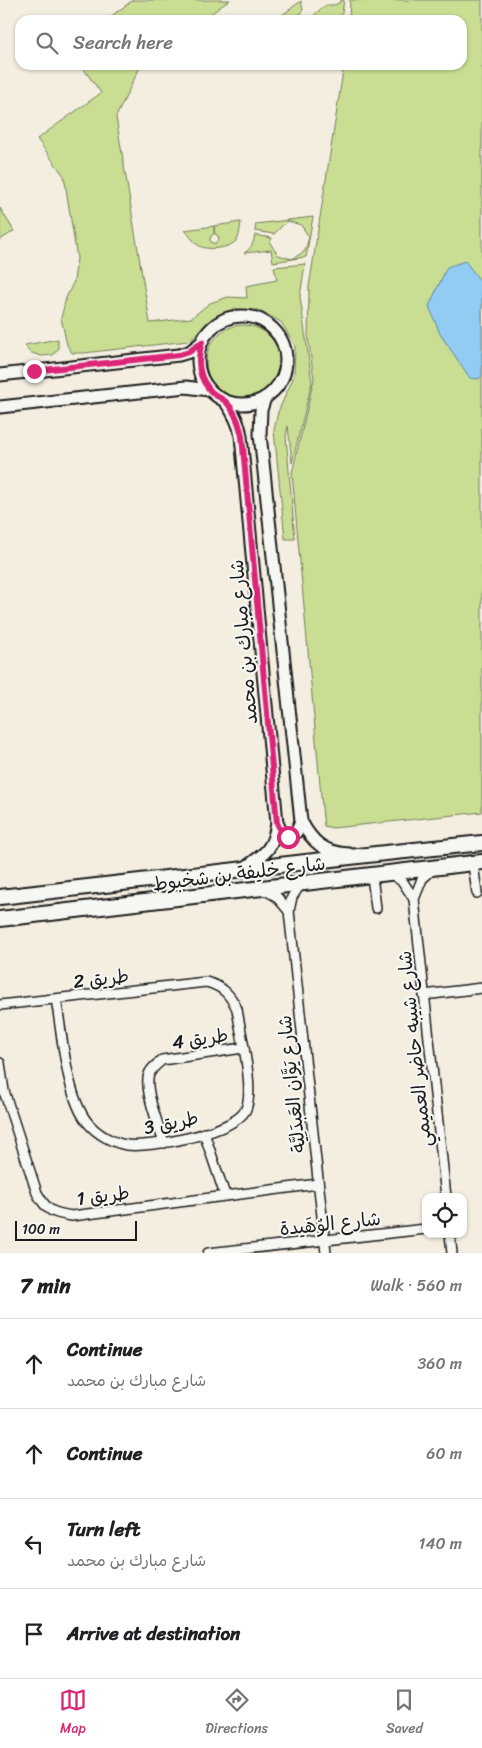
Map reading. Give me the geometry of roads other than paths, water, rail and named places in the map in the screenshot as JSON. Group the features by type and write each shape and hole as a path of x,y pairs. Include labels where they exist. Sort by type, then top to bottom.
{"main road":[{"name":"شارع خليفة بن شخبوط","path":"0,898 482,843"},
{"name":"شارع خليفة بن شخبوط","path":"0,919 477,863"}],"street":[{"path":"237,316 252,316 266,322 277,332 284,345 287,360 281,381 277,388 266,398 252,403 238,404 225,401 209,390 202,379 198,367 198,354 202,342 210,329 222,320 237,316"},
{"path":"0,375 179,355 189,352 202,342"},
{"path":"0,407 186,387 209,390"},
{"name":"شارع مبارك بن محمد","path":"266,398 261,410 260,434 301,821 313,840 329,851 341,854 376,854"},
{"name":"شارع مبارك بن محمد","path":"225,401 239,423 242,436 277,823 275,838 267,851 241,870"},
{"path":"277,823 281,831 288,837 293,836 301,821"},
{"path":"476,893 477,863"},
{"path":"414,899 422,879 433,868"},
{"path":"392,874 403,882 414,899"},
{"path":"372,876 376,908"},
{"name":"شارع يَوَّان العَبدَلِيَّة","path":"300,885 292,897 289,911 326,1253"},
{"path":"263,889 276,896 289,911"},
{"name":"شارع شيبه حاضر العميمي","path":"414,899 446,1193"},
{"name":"طريق 2","path":"0,1005 206,982"},
{"name":"طريق 3","path":"56,999 70,1080 78,1104 87,1122 99,1134 112,1141 126,1145 141,1146 164,1143 225,1126 239,1118 245,1110 249,1086 236,1009 232,999 224,990 206,982"},
{"path":"424,995 482,988"},
{"name":"طريق 4","path":"164,1143 150,1098 148,1078 153,1067 162,1060 243,1048"},
{"name":"طريق 1","path":"0,1063 4,1091 34,1186 43,1204 53,1213 72,1216 318,1184"},
{"path":"204,1133 225,1195"},
{"name":"شارع الوُهَيدة","path":"208,1253 422,1229"},
{"path":"450,1238 452,1253"}],"water":[{"path":"465,261 482,283 482,376 479,379 470,378 440,334 429,306 447,267"}]}
